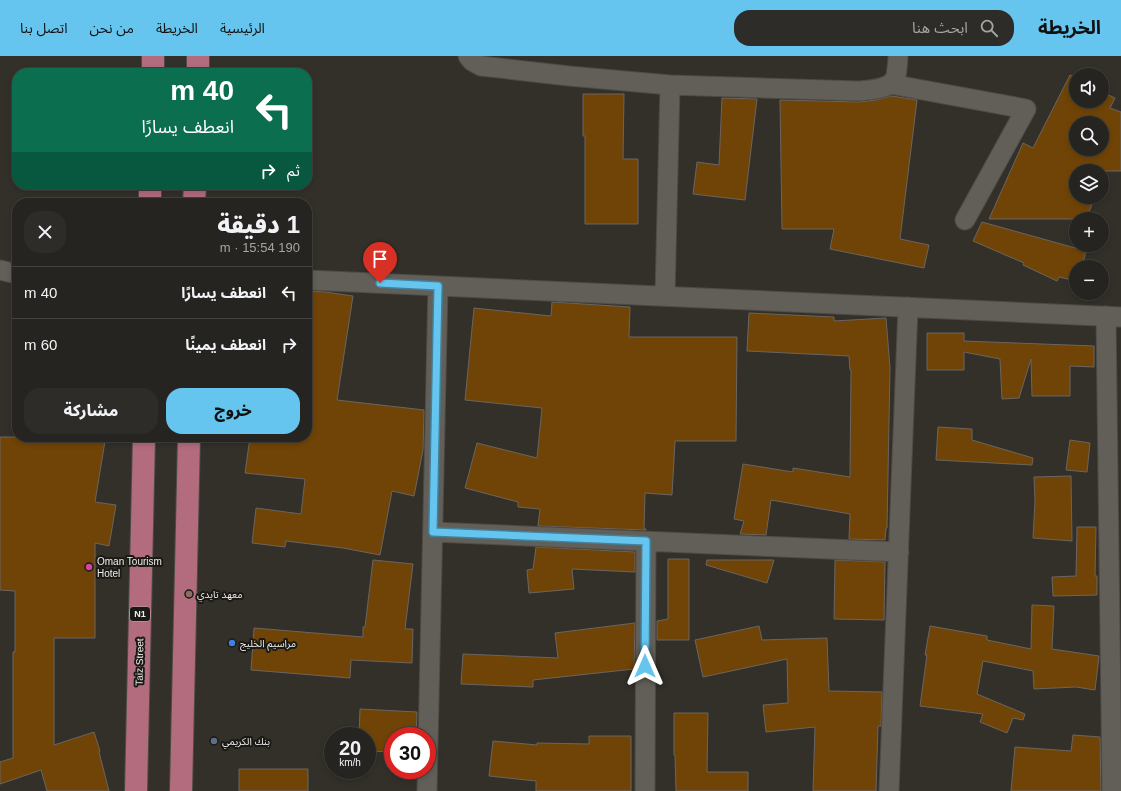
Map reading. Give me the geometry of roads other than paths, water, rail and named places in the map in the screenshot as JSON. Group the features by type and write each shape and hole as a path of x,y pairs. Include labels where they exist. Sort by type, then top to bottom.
{"highway":[{"path":"153,56 153,68"},
{"path":"198,56 198,68"},
{"name":"Taiz Street","path":"136,791 144,442"},
{"path":"181,791 189,442"}],"street":[{"path":"468,56 472,61 481,66 569,76 670,85 858,91 878,89 890,84 895,78 898,56"},
{"path":"890,84 1026,109 965,220"},
{"path":"665,296 670,85"},
{"path":"0,270 12,273"},
{"path":"312,280 1113,316 1115,557 1112,791"},
{"path":"428,791 438,286"},
{"path":"889,791 908,307"},
{"path":"433,532 899,552"},
{"path":"645,791 646,541"}],"place":[{"name":"Oman Tourism Hotel","path":"89,567"},
{"name":"معهد تايدي","path":"189,594"},
{"name":"مراسيم الخليج","path":"232,643"},
{"name":"بنك الكريمي","path":"214,741"}]}
